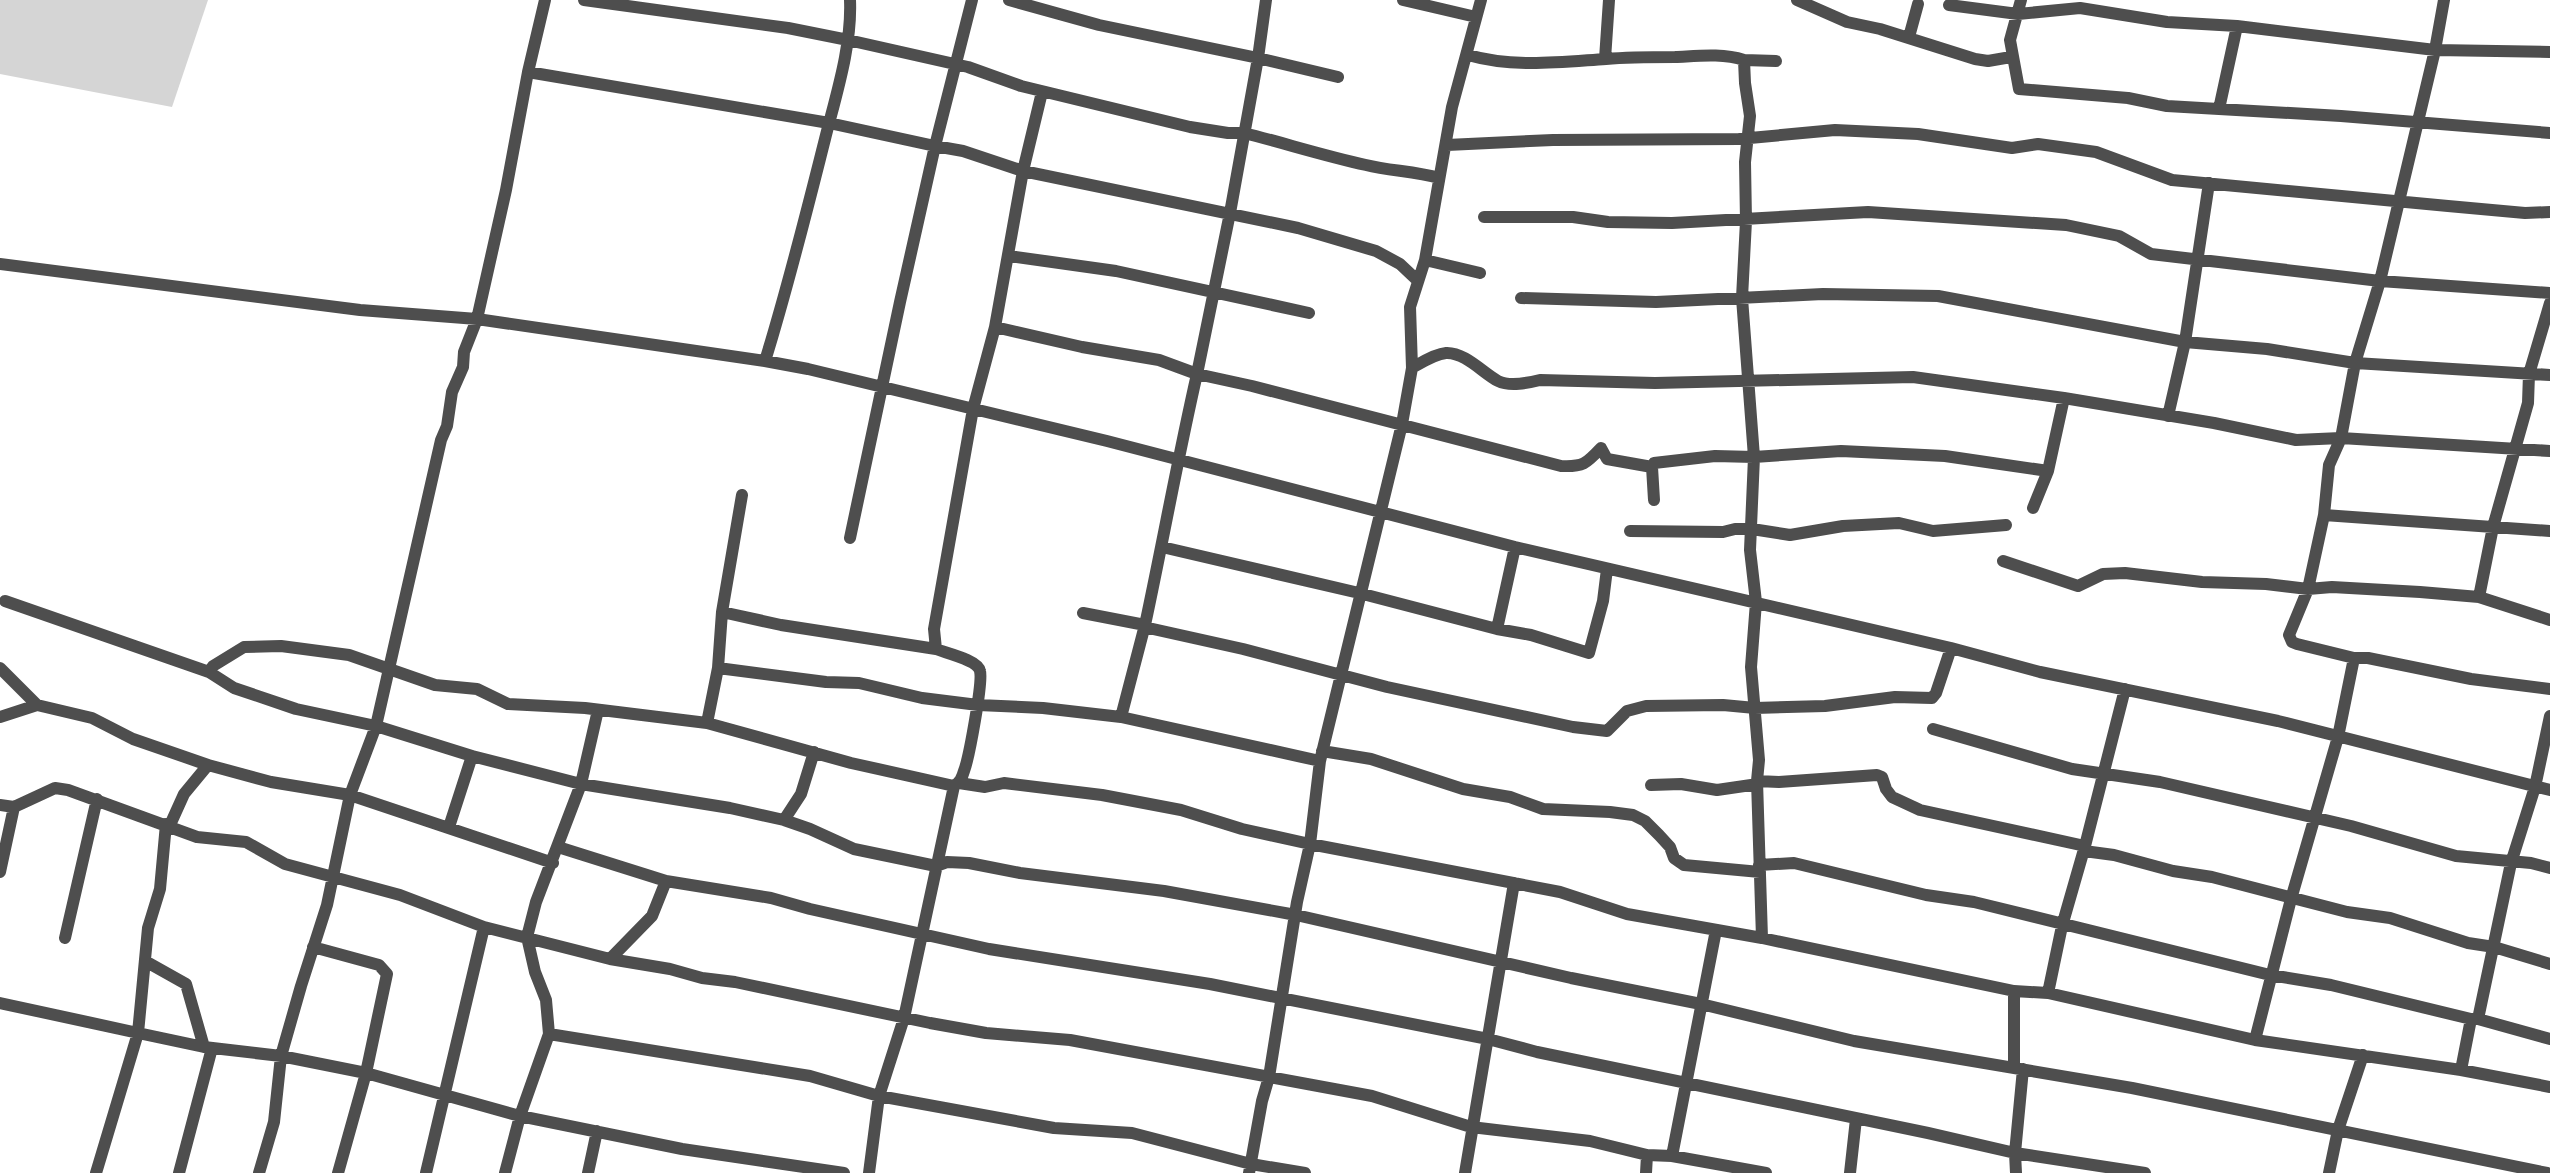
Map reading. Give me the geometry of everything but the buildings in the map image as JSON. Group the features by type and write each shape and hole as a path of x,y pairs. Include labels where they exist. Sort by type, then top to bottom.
{"street":[{"path":"259,1173 274,1122 281,1056 327,905 341,847 350,795 376,726 418,536 441,440 447,426 452,392 463,367 464,352 477,319 545,0"},
{"path":"584,0 788,28 848,39 955,65 1042,92 1190,127 1244,133 1363,165 1399,172 1423,173 1439,178"},
{"path":"765,361 786,294 829,123 848,39 850,0"},
{"path":"850,538 935,146 972,0"},
{"path":"1009,0 1099,25 1338,77"},
{"path":"1121,717 1171,506 1177,460 1230,213 1266,0"},
{"path":"1403,0 1476,17"},
{"path":"1250,1168 1262,1101 1269,1077 1310,844 1321,756 1402,424 1412,369 1410,307 1425,260 1452,107 1468,55 1480,0"},
{"path":"1605,59 1609,0"},
{"path":"1797,0 1847,22 1909,37 1988,61 2011,57"},
{"path":"2021,0 2010,40 2011,57 2019,89 2128,98 2167,106 2550,133"},
{"path":"2444,0 2435,50 2380,281 2355,363 2341,438 2329,465 2324,515 2308,590 2289,635 2290,639 2297,644 2354,658 2368,657 2472,679 2550,689"},
{"path":"1909,37 1918,4"},
{"path":"1949,6 2018,14 2080,8 2167,22 2237,26 2435,50 2550,52"},
{"path":"2219,109 2237,26"},
{"path":"1468,55 1493,62 1511,63 1719,55 1744,60 1776,61"},
{"path":"1744,60 1745,90 1750,116 1745,162 1746,221 1742,298 1754,457 1750,550 1756,602 1751,667 1759,760 1757,782 1762,938"},
{"path":"528,72 829,123 973,153 1023,171 1298,228 1376,251 1400,264 1418,281"},
{"path":"936,649 934,630 936,609 973,409 995,327 1023,171 1042,92"},
{"path":"1447,145 1514,141 1749,138 1835,130 1918,134 2012,148 2038,144 2096,152 2172,180 2525,213 2550,212"},
{"path":"2168,416 2185,342 2209,183"},
{"path":"1484,217 1573,218 1636,223 1746,221 1868,212 2066,225 2119,236 2151,254 2380,281 2550,292"},
{"path":"1009,256 1116,271 1309,313"},
{"path":"1425,260 1480,273"},
{"path":"0,264 360,310 477,319 765,361 882,386 1515,547 1951,648 2040,672 2278,722 2550,790"},
{"path":"1521,298 1656,302 1823,294 1938,296 2185,342 2267,349 2355,363 2550,375"},
{"path":"2479,597 2493,527 2528,403 2529,374 2550,303"},
{"path":"995,327 1082,347 1159,360 1197,374 1561,466 1577,467 1588,462 1601,448 1606,459 1652,466 1654,463 1715,456 1754,457 1841,451 1945,456 2048,471"},
{"path":"1412,369 1425,360 1446,353 1459,355 1486,371 1499,382 1525,384 1540,380 1655,383 1913,377 2064,398 2214,423 2296,440 2341,438 2550,450"},
{"path":"2033,508 2048,471 2064,398"},
{"path":"1652,466 1651,480 1654,500"},
{"path":"707,723 718,668 722,612 742,495"},
{"path":"2324,515 2550,531"},
{"path":"1630,531 1723,532 1752,529 1790,534 1843,526 1899,523 1932,531 2006,525"},
{"path":"1162,547 1359,593 1497,629 1531,635 1589,653 1603,601 1607,568"},
{"path":"1497,629 1515,547"},
{"path":"2003,561 2078,586 2103,574 2125,573 2202,582 2266,584 2308,590 2344,588 2479,597 2550,620"},
{"path":"5,601 209,672 234,688 296,709 376,726 472,756 581,784 730,808 784,820 854,849 936,866 948,862 969,863 1020,873 1164,891 1296,915 1701,1004 1854,1041 2132,1088 2547,1173"},
{"path":"722,612 781,625 936,649 976,664 981,671 978,705 965,770 957,784 936,866 904,1018 879,1096 869,1173"},
{"path":"1083,613 1341,675 1591,730 1607,731 1628,711 1646,706 1723,705 1755,708 1825,706 1895,697 1932,698 1936,693 1951,648"},
{"path":"209,672 213,666 244,646 281,645 349,655 435,685 477,689 508,704 598,710 707,723 851,763 957,784 985,787 1004,783 1102,795 1181,810 1242,829 1310,844 1560,892 1627,914 1762,938 2014,991 2048,993 2255,1040 2461,1070 2550,1087"},
{"path":"2255,1040 2270,975 2338,737 2354,658"},
{"path":"0,668 37,705"},
{"path":"718,668 826,682 859,683 922,698 978,705 1043,708 1121,717 1321,756 1371,759 1463,789 1510,797 1542,809 1633,815 1659,835 1670,847 1674,858 1684,865 1760,868 1794,863 1926,895 1974,902 2062,926 2187,953 2270,975 2331,986 2474,1019 2550,1039"},
{"path":"2048,993 2062,926 2085,849 2125,689"},
{"path":"0,717 37,705 92,718 133,739 208,765 271,782 350,795 552,863"},
{"path":"505,1173 520,1116 549,1035 546,1000 535,972 527,937 536,902 581,784 598,710"},
{"path":"2461,1070 2494,947 2511,863 2535,787 2550,716"},
{"path":"1933,729 2072,769 2160,782 2394,837 2456,856 2511,863 2531,863 2550,868"},
{"path":"784,820 801,794 814,752"},
{"path":"450,828 472,756"},
{"path":"96,1173 138,1033 148,928 160,889 168,824 184,794 208,765"},
{"path":"1651,785 1681,784 1717,790 1757,782 1877,775 1882,777 1892,797 1920,810 2173,871 2212,877 2291,899 2367,916 2390,918 2468,943 2494,947 2550,964"},
{"path":"0,805 14,807 55,788 68,790 168,824 197,837 246,842 285,864 399,894 484,927 610,959 986,1033 1070,1040 1372,1096 1472,1127 1590,1142 1647,1155 1672,1156 1766,1173"},
{"path":"65,938 97,799"},
{"path":"0,872 14,807"},
{"path":"558,847 666,881 771,898 990,949 1161,975 1282,998 1488,1039 1537,1052 2015,1153 2145,1173"},
{"path":"610,959 652,916 666,881"},
{"path":"1465,1173 1503,962 1514,883"},
{"path":"426,1173 484,927"},
{"path":"1672,1156 1716,930"},
{"path":"313,947 379,965 387,974 366,1073 338,1173"},
{"path":"145,961 186,984 208,1047 179,1173"},
{"path":"2014,991 2019,1068 2016,1173"},
{"path":"0,1003 208,1047 281,1056 366,1073 520,1116 682,1149 844,1173"},
{"path":"549,1035 810,1076 879,1096 1054,1128 1132,1133 1250,1168 1305,1173"},
{"path":"2329,1173 2338,1130 2363,1055"},
{"path":"1850,1173 1856,1119"},
{"path":"588,1173 597,1131"},
{"path":"1646,1173 1647,1155"}],"shaded area":[{"path":"0,0 208,0 172,107 0,74"}]}
